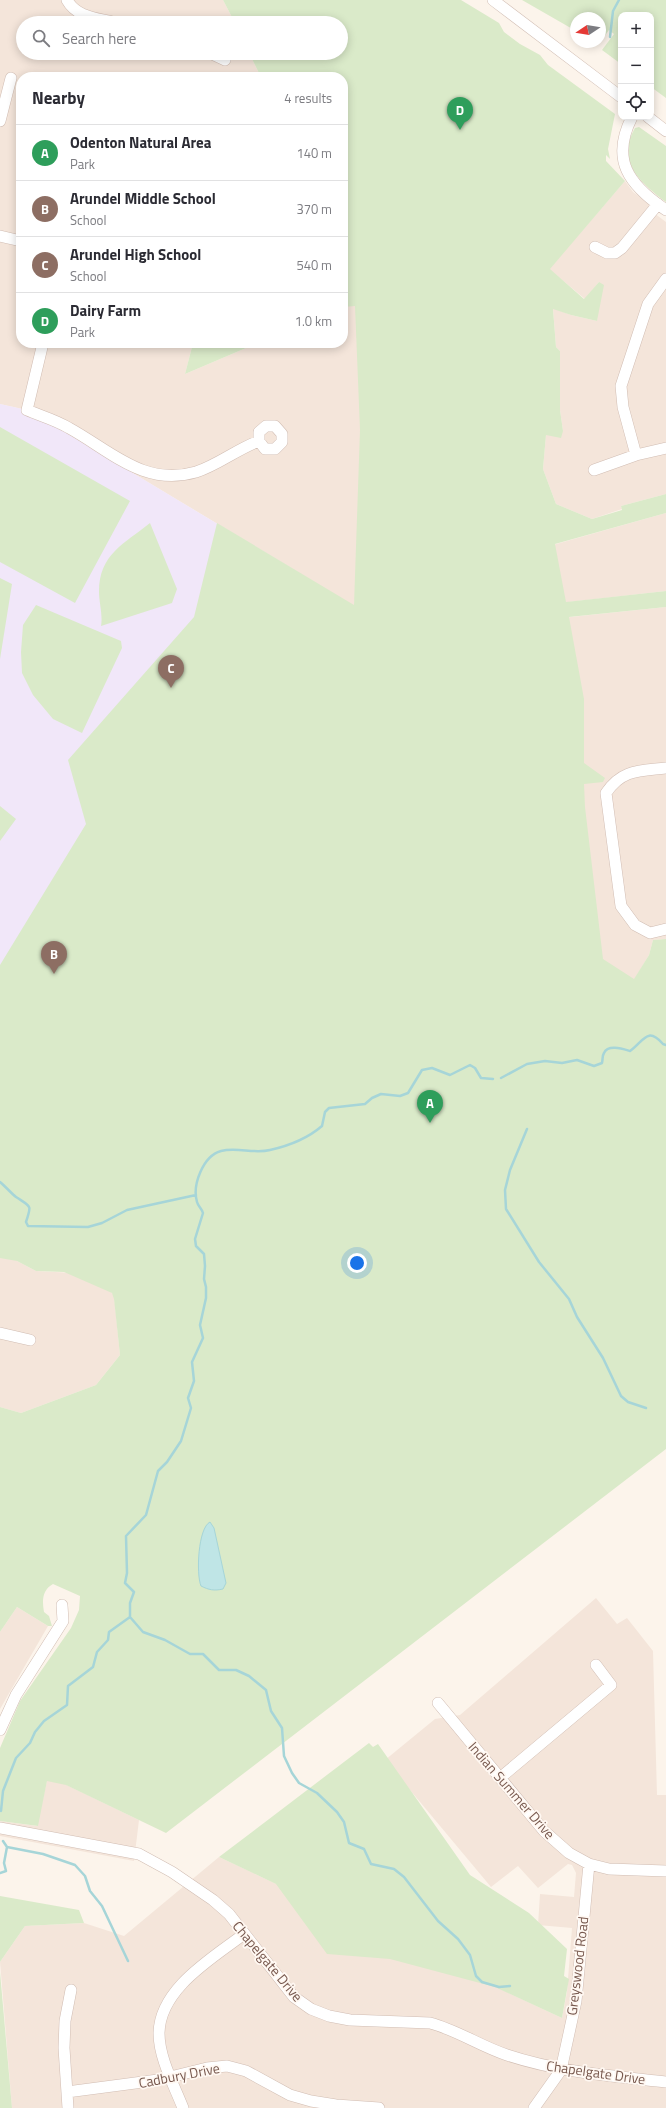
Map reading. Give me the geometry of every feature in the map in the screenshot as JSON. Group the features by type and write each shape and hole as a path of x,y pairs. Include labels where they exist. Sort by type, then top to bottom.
{"street":[{"path":"67,0 72,8 81,14 89,16"},
{"path":"493,0 618,95"},
{"path":"0,121 10,78"},
{"path":"595,247 607,253 616,253 662,207 631,179 623,161 622,141 631,120"},
{"path":"652,120 666,131"},
{"path":"0,236 16,240"},
{"path":"636,455 623,407 621,386 648,304 665,283"},
{"path":"42,348 27,410 68,427 134,468 155,475 170,476 196,472 259,441"},
{"path":"594,470 636,455 666,448"},
{"path":"666,768 626,773 613,783 606,793 621,906 635,925 650,932 666,929"},
{"path":"0,1333 30,1340"},
{"path":"0,1730 16,1695 63,1621 62,1605"},
{"path":"500,1778 611,1685 596,1665"},
{"name":"Indian Summer Drive","path":"438,1703 544,1831 569,1853 589,1864 609,1869 666,1871"},
{"name":"Chapelgate Drive","path":"0,1828 139,1854 172,1872 213,1900 229,1914 294,1997 311,2009 329,2016 350,2020 418,2022 442,2026 505,2054 561,2070 666,2082"},
{"name":"Greyswood Road","path":"534,2108 561,2070 576,2001 589,1864"},
{"path":"183,2108 163,2054 159,2032 165,2010 174,1992 187,1978 244,1934"},
{"path":"68,2108 64,2048 64,2021 71,1990"},
{"name":"Cadbury Drive","path":"67,2092 172,2077 206,2068 227,2066 246,2071 290,2095 336,2106 379,2108"}],"shaded area":[{"path":"0,0 223,0 231,16 16,16 16,60 252,60 258,72 16,72 16,348 192,348 185,374 246,348 348,348 348,305 361,299 392,311 354,606 27,410 0,404"},
{"path":"625,181 633,192 656,209 654,213 666,222 666,494 621,506 622,509 592,519 556,504 543,469 546,435 563,431 560,410 560,351 556,347 553,308 571,315 597,321 599,282 585,299 549,269"},
{"path":"0,404 27,410 354,606 0,1182"},
{"path":"666,513 666,591 542,605 535,550"},
{"path":"666,607 666,939 653,940 649,955 634,980 587,950 559,765 542,620"},
{"path":"0,1252 36,1271 93,1274 114,1295 120,1355 96,1385 21,1413 0,1407"},
{"path":"596,1598 617,1624 627,1618 653,1651 657,1795 666,1795 666,2108 12,2108 0,1962 25,1926 84,1923 124,1936 219,1857 562,2018 567,1992 572,1928 538,1925 540,1894 574,1897 576,1873 572,1865 568,1864 538,1888 518,1866 491,1887 385,1760 435,1719 460,1715"},
{"path":"17,1607 48,1626 0,1709 0,1632"},
{"path":"48,1776 139,1820 134,1861 0,1836 0,1821 37,1826"}],"green space":[{"path":"223,0 461,0 499,23 504,32 520,44 540,55 548,65 615,114 608,149 610,159 606,155 606,161 625,181 550,269 584,299 599,282 604,285 597,321 553,309 556,347 560,351 560,410 563,431 561,438 546,435 543,469 556,504 592,519 622,510 621,506 666,494 666,513 555,544 566,602 666,591 666,607 569,617 584,699 584,763 605,778 603,782 584,784 585,807 603,959 634,979 649,955 653,940 666,939 666,1449 166,1833 66,1785 47,1781 38,1826 0,1821 0,1748 20,1701 71,1628 79,1610 80,1596 53,1584 47,1589 43,1600 44,1612 49,1616 52,1626 48,1626 17,1607 0,1632 0,1407 21,1413 96,1385 120,1355 114,1299 112,1293 64,1272 36,1271 17,1261 0,1258 0,965 86,824 68,760 194,617 217,523 354,605 360,430 355,306 348,307 348,72 258,72 252,60 348,60 348,16 231,16"},
{"path":"522,0 666,0 666,98 654,89 654,12 618,12 618,62 602,50 606,48 606,45 614,34 609,30 606,34 606,12 570,12 570,28"},
{"path":"639,127 666,146 666,202 640,179 629,161 628,151 630,140 635,128"},
{"path":"192,348 246,348 185,374"},
{"path":"0,427 130,501 75,603 0,562"},
{"path":"150,523 177,589 172,603 101,626 102,618 99,592 103,568 108,559 122,544"},
{"path":"0,578 12,584 0,659"},
{"path":"36,605 121,641 122,648 82,733 53,719 33,695 22,673 21,652 23,625"},
{"path":"0,806 16,819 0,841"},
{"path":"369,1743 373,1747 378,1744 470,1875 529,1913 567,1949 564,1976 569,1979 562,2018 495,1987 390,1959 327,1954 276,1884 219,1857"},
{"path":"0,1896 79,1910 84,1923 25,1926 0,1962"},
{"path":"0,1972 12,2108 0,2108"}],"water":[{"path":"210,1522 214,1528 226,1583 223,1589 220,1590 212,1590 201,1586 199,1580 199,1552 203,1533 206,1526"}],"waterway":[{"path":"610,37 613,11 619,0"},
{"path":"501,1078 527,1064 545,1061 562,1063 577,1060 594,1066 602,1063 603,1054 606,1050 616,1048 630,1051 649,1036 653,1036 666,1045"},
{"path":"1,1811 3,1791 16,1758 30,1743 35,1732 44,1721 67,1705 68,1686 93,1667 97,1652 108,1640 109,1632 130,1617 130,1603 134,1592 125,1583 127,1573 126,1536 146,1515 158,1471 167,1462 181,1441 191,1408 188,1398 194,1381 192,1362 203,1338 200,1325 206,1298 204,1279 205,1266 204,1254 196,1246 195,1239 203,1213 197,1202 196,1188 200,1172 204,1165 215,1154 221,1151 264,1151 298,1141 322,1126 325,1112 329,1108 365,1104 372,1098 381,1094 400,1096 408,1093 422,1070 432,1068 450,1075 470,1065 475,1068 481,1078 493,1079"},
{"path":"527,1129 510,1170 505,1190 506,1209 539,1262 569,1299 577,1317 603,1358 621,1396 628,1402 646,1408"},
{"path":"0,1182 15,1196 29,1206 26,1222 28,1226 88,1227 102,1223 127,1210 196,1195"},
{"path":"130,1617 143,1632 165,1640 190,1654 203,1654 219,1670 236,1670 249,1676 266,1690 271,1711 282,1728 284,1756 292,1773 299,1783 317,1793 337,1812 344,1822 349,1843 364,1849 371,1864 394,1869 404,1877 438,1921 458,1939 470,1955 476,1976 482,1982 499,1987 510,1986"},
{"path":"0,1873 6,1871 4,1863 7,1847 3,1841"},
{"path":"7,1847 43,1854 75,1865 85,1876 90,1891 102,1906 128,1961"}],"place":[{"name":"Dairy Farm","path":"460,130"},
{"name":"Arundel High School","path":"171,688"},
{"name":"Arundel Middle School","path":"54,974"},
{"name":"Odenton Natural Area","path":"430,1123"}]}
